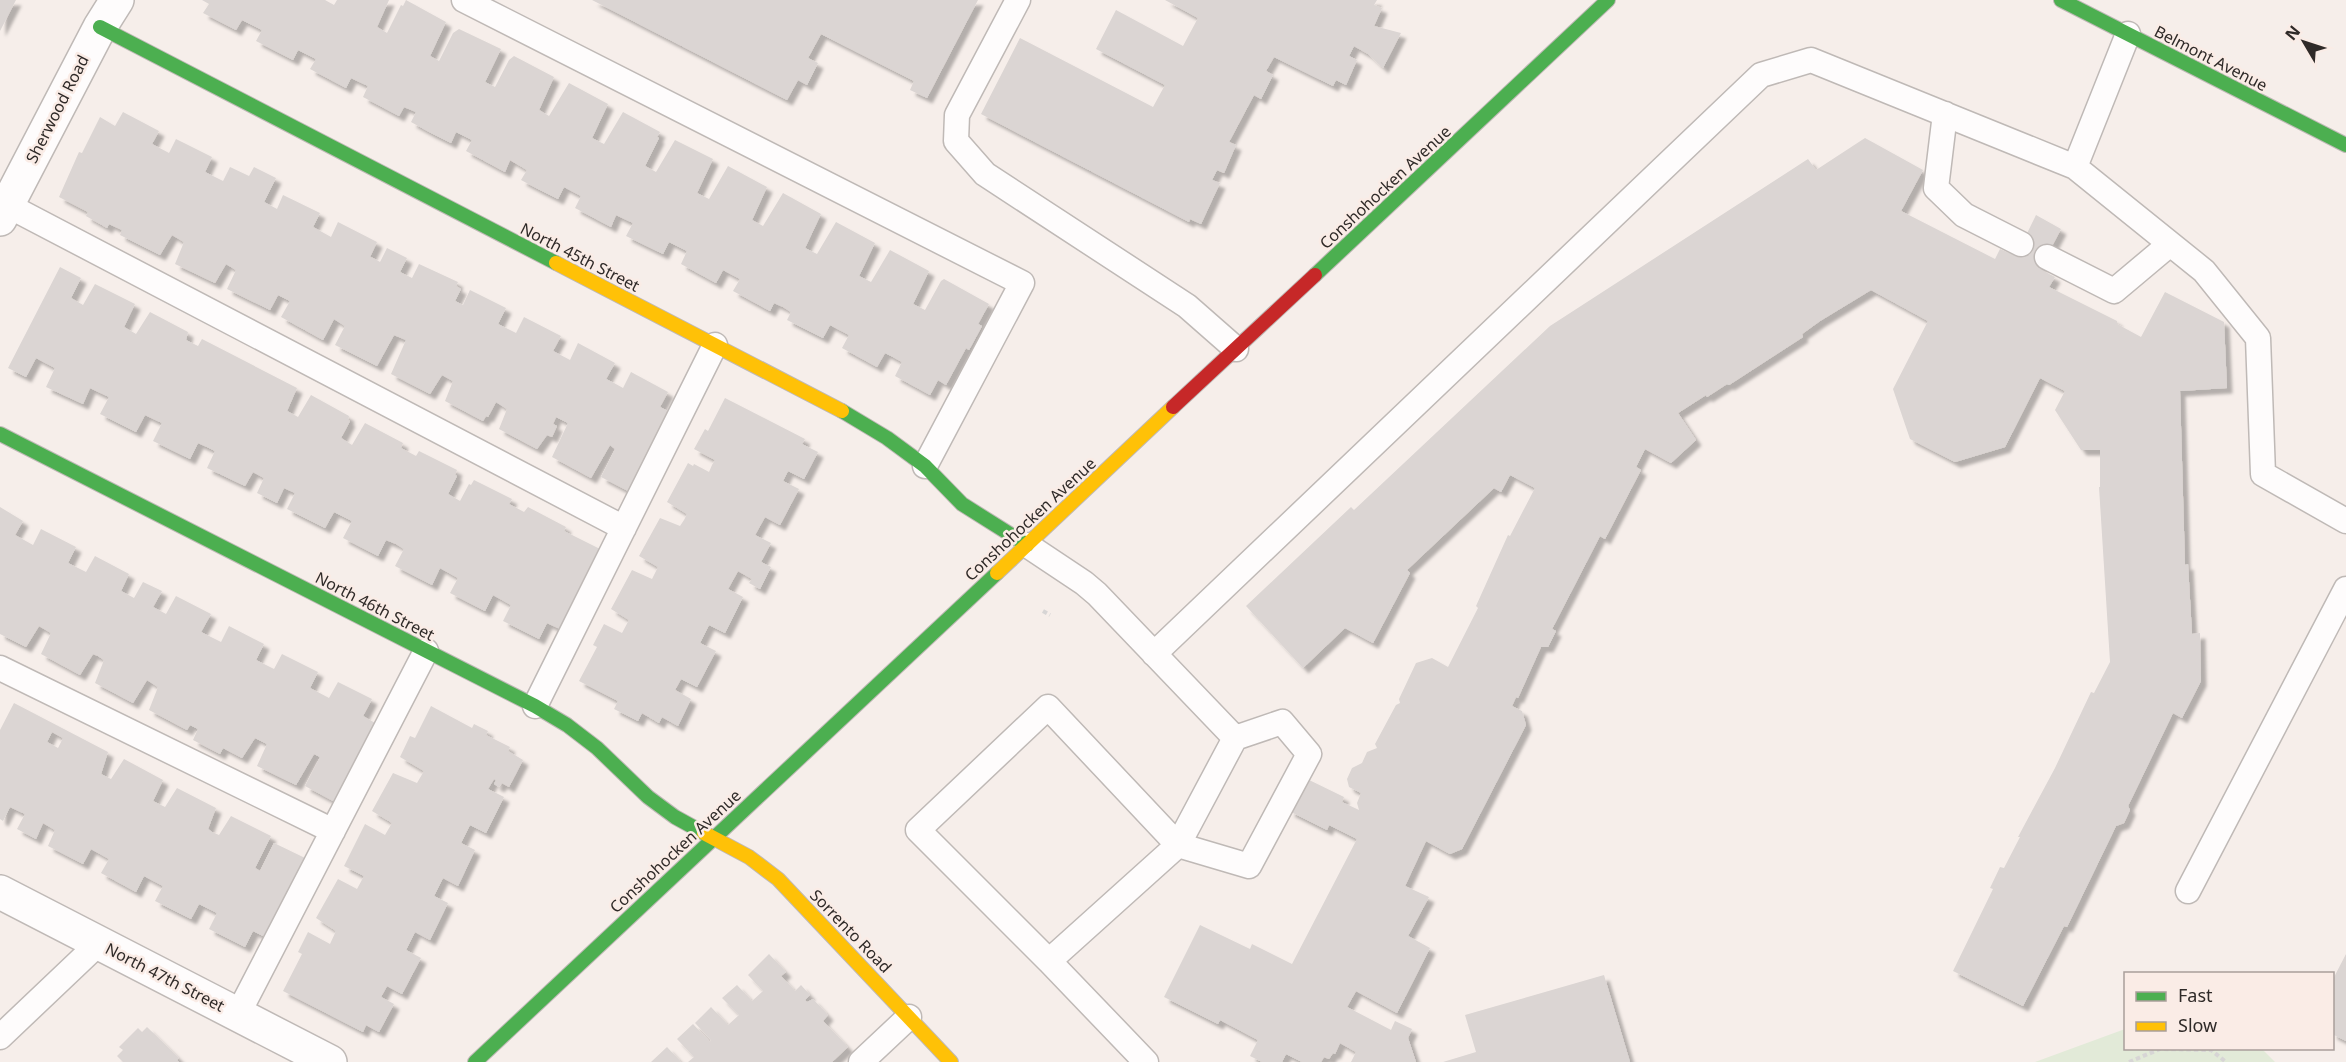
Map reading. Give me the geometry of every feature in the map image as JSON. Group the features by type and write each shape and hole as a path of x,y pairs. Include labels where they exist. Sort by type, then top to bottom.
{"street":[{"name":"Conshohocken Avenue","path":"475,1062 1608,0"},
{"name":"Belmont Avenue","path":"2061,0 2346,145"},
{"name":"North 45th Street","path":"108,13 715,345 850,415 925,466 962,504 1027,545"},
{"name":"Sherwood Road","path":"4,212 108,13"},
{"name":"North 46th Street","path":"0,434 535,706 567,725 597,748 657,804 675,817 714,837"},
{"name":"Sorrento Road","path":"714,837 749,857 778,879 951,1062"},
{"name":"North 47th Street","path":"0,892 330,1062"}],"lane":[{"path":"464,0 1022,283 925,466"},
{"path":"1018,0 957,115 956,141 985,174 1187,306 1236,349"},
{"path":"2075,167 2128,34"},
{"path":"1154,654 1761,75 1811,60 2075,167 2204,271 2258,338 2263,474 2346,521"},
{"path":"1945,114 1936,188 1964,215 2021,244"},
{"path":"4,212 624,528"},
{"path":"2047,257 2114,291 2170,244"},
{"path":"535,706 715,345"},
{"path":"1027,545 1084,583 1235,738"},
{"path":"2188,891 2346,589"},
{"path":"237,1014 426,651"},
{"path":"0,668 333,831"},
{"path":"1049,961 1178,845 1235,738 1282,722 1309,754 1249,866 1178,845 1048,707 918,830 1146,1062"},
{"path":"0,1037 99,943"},
{"path":"861,1062 909,1017"}],"path":[{"path":"1042,610 1050,615"},
{"path":"2129,1062 2158,1050"},
{"path":"2211,1050 2226,1062"}],"green space":[{"path":"2124,1029 2124,1050 2263,1050 2275,1062 2035,1062"}],"building":[{"path":"0,0 16,0 0,31"},
{"path":"202,0 325,0 334,5 337,0 389,0 377,27 387,33 401,5 403,6 406,0 446,22 430,56 439,61 453,33 459,29 501,49 485,82 495,87 509,60 514,56 554,77 539,110 549,116 569,83 608,104 592,138 604,144 623,112 660,132 645,166 656,172 675,140 713,159 697,193 709,199 728,166 767,187 752,220 763,226 783,193 821,214 805,248 817,254 836,222 875,243 859,276 871,282 890,250 929,271 913,304 925,310 944,279 989,304 978,324 982,326 969,350 966,348 946,385 938,380 930,395 895,376 902,362 893,357 885,353 877,367 842,348 849,335 830,325 823,338 787,320 791,312 783,307 774,303 770,311 733,291 740,279 723,270 716,283 681,264 687,251 669,242 663,254 626,236 633,223 616,215 611,227 575,208 581,196 564,187 558,199 538,189 521,180 527,170 510,160 505,172 466,151 472,140 456,132 451,143 431,133 411,122 416,112 404,107 399,116 363,97 368,86 351,78 346,88 310,69 316,59 298,50 293,60 256,41 262,30 242,20 236,30 203,13 209,4"},
{"path":"592,0 978,0 927,98 910,90 914,81 821,34 808,58 818,63 807,85 798,80 787,100"},
{"path":"1165,0 1377,0 1374,5 1382,8 1374,26 1401,33 1383,68 1368,54 1354,46 1349,56 1357,60 1346,85 1336,80 1333,86 1274,57 1266,71 1273,75 1261,99 1254,95 1229,142 1236,145 1224,173 1217,170 1212,180 1220,183 1201,224 1190,219 1189,222 981,114 1020,38 1153,107 1165,85 1096,49 1116,10 1183,46 1198,18"},
{"path":"123,112 159,131 152,144 169,153 176,139 212,157 205,172 223,181 230,167 249,176 254,167 276,178 264,202 277,209 283,195 320,213 313,227 331,237 338,222 377,242 370,257 380,262 387,248 407,258 400,272 412,278 419,264 458,282 456,286 461,289 455,301 463,305 470,290 506,308 498,324 516,333 524,317 561,336 553,351 570,360 578,343 615,363 606,379 623,388 631,372 668,392 660,407 672,413 630,492 601,477 615,449 610,445 591,478 552,457 568,423 556,417 553,424 557,426 552,437 547,435 537,449 499,429 507,409 496,402 488,417 486,416 483,421 445,401 453,381 442,375 430,394 391,374 406,340 394,335 377,366 335,345 345,326 334,319 323,340 281,317 290,301 278,295 270,310 227,289 236,270 226,264 215,283 175,264 184,242 172,235 160,255 120,235 122,230 109,224 107,228 86,216 88,212 59,197 79,152 82,153 100,117 115,126"},
{"path":"1865,138 1923,170 1901,211 1995,259 2000,249 2016,256 2036,215 2061,229 2040,269 2055,277 2049,287 2117,321 2117,324 2141,337 2165,292 2224,322 2227,388 2180,391 2185,565 2188,564 2192,634 2200,633 2201,681 2182,718 2173,713 2128,806 2130,810 2124,823 2116,826 2067,927 2064,926 2023,1006 1953,971 1993,889 1990,888 2000,867 2004,868 2091,692 2094,693 2110,662 2099,487 2100,450 2081,450 2055,410 2065,391 2040,378 2005,447 1955,462 1910,439 1893,389 1928,321 1871,290 1820,321 1802,334 1803,337 1729,385 1727,384 1707,397 1706,395 1678,413 1696,440 1671,463 1645,449 1636,467 1641,470 1605,539 1600,536 1552,629 1556,631 1548,647 1541,647 1518,698 1516,697 1512,706 1522,711 1526,725 1462,849 1450,854 1426,841 1405,886 1429,897 1408,936 1430,948 1397,1013 1356,991 1347,1007 1391,1030 1395,1021 1412,1029 1408,1038 1416,1062 1351,1062 1356,1052 1340,1043 1335,1054 1333,1053 1329,1059 1324,1057 1321,1062 1302,1062 1286,1054 1282,1062 1262,1062 1250,1056 1258,1040 1220,1020 1218,1024 1164,997 1200,925 1250,949 1252,944 1292,964 1357,839 1329,825 1327,830 1289,811 1305,778 1344,797 1342,802 1359,810 1357,803 1361,793 1349,787 1347,779 1352,768 1362,763 1367,752 1377,748 1375,744 1396,705 1400,703 1399,699 1416,663 1432,658 1448,667 1478,608 1476,606 1508,535 1510,536 1535,488 1510,475 1501,492 1494,488 1407,570 1410,573 1373,643 1345,628 1303,668 1246,606 1351,507 1354,510 1550,326 1808,159 1816,170"},
{"path":"60,267 81,278 71,298 83,305 95,284 135,304 124,327 136,334 150,312 188,332 186,340 198,346 202,339 297,388 287,411 298,417 311,395 349,416 350,421 341,438 352,445 365,423 403,443 401,448 416,456 419,451 457,470 455,475 457,476 448,494 460,501 469,484 471,485 474,480 512,499 509,504 524,512 528,507 566,527 564,531 600,549 560,629 547,623 539,639 503,621 511,605 493,595 485,611 450,593 458,578 440,568 432,585 395,566 404,549 396,544 386,540 378,556 343,538 352,521 334,512 325,528 287,509 295,493 284,488 277,503 257,493 264,478 253,472 245,486 207,468 215,451 198,443 190,459 153,441 162,423 145,415 136,432 100,414 109,397 90,388 83,404 46,387 55,368 36,358 26,377 8,368"},
{"path":"725,398 805,439 802,444 818,452 804,479 788,471 783,481 799,489 780,525 765,517 755,535 771,543 761,562 771,567 760,589 749,583 752,579 738,571 728,589 743,597 725,633 709,625 700,643 716,651 697,687 681,679 675,690 691,699 678,726 662,717 659,723 642,713 638,721 614,709 618,701 579,681 597,647 593,645 604,624 622,633 629,620 611,609 632,570 652,579 658,567 639,556 660,518 680,526 687,514 667,502 688,463 709,472 715,460 694,449 705,429 708,431"},
{"path":"0,507 23,521 15,535 33,545 41,529 76,547 68,563 86,572 95,556 129,574 121,591 134,598 143,582 162,591 153,607 166,614 176,596 211,614 201,632 221,642 229,626 264,644 256,660 274,669 282,654 318,672 310,688 329,698 338,682 372,699 363,716 375,723 335,802 305,786 320,757 314,754 296,785 257,766 267,744 255,738 242,758 223,748 220,754 193,740 198,729 190,725 187,730 149,710 158,687 147,680 133,703 95,683 104,660 98,656 93,654 80,675 41,654 51,633 39,626 26,647 0,634"},
{"path":"14,703 108,752 101,774 111,779 124,759 163,780 153,801 165,807 177,788 216,808 208,829 212,832 219,835 231,816 271,836 255,868 260,871 274,843 305,858 286,902 283,900 265,937 253,931 245,947 209,929 217,913 199,904 191,919 155,901 163,886 144,876 136,892 101,873 109,859 91,849 83,864 48,846 55,830 43,823 36,839 17,829 25,814 10,807 3,821 0,819 0,730","holes":["52,732 63,738 58,748 47,742"]},
{"path":"431,706 472,728 474,724 488,731 486,735 510,747 508,751 523,760 509,787 502,783 499,787 494,784 496,780 494,779 488,789 504,797 486,833 470,825 461,843 475,850 458,886 443,878 434,896 448,903 430,940 415,932 406,950 421,958 402,994 387,986 381,997 394,1004 379,1032 366,1025 363,1032 283,991 302,954 298,952 308,932 330,944 336,931 316,918 338,879 357,889 364,876 344,866 365,824 385,835 392,823 372,811 393,773 417,783 424,771 400,757 410,736 415,738"},
{"path":"769,954 786,972 781,976 795,991 801,985 810,995 805,1000 807,1002 813,999 828,1015 823,1021 848,1047 832,1062 688,1062 694,1057 677,1039 693,1024 710,1042 711,1040 695,1023 711,1007 728,1025 739,1015 722,998 737,985 752,1001 763,991 748,975"},
{"path":"2346,954 2346,1041 2334,1035 2334,977"},
{"path":"1604,975 1630,1062 1443,1062 1476,1052 1465,1015"},
{"path":"147,1027 179,1058 177,1060 179,1062 123,1062 117,1056 123,1050 119,1047 138,1028 142,1032"},
{"path":"667,1047 681,1062 651,1062"}],"traffic: fast":[{"path":"1315,275 1608,0"},
{"path":"2061,0 2346,145"},
{"path":"100,27 556,263"},
{"path":"842,411 887,438 925,466 962,504 1027,545"},
{"path":"0,434 535,706 567,725 597,748 648,797 675,817 704,833"},
{"path":"475,1062 997,573"}],"traffic: slow":[{"path":"556,263 842,411"},
{"path":"997,573 1173,407"},
{"path":"704,833 749,857 778,879 951,1062"}],"traffic: jam":[{"path":"1173,407 1315,275"}]}
